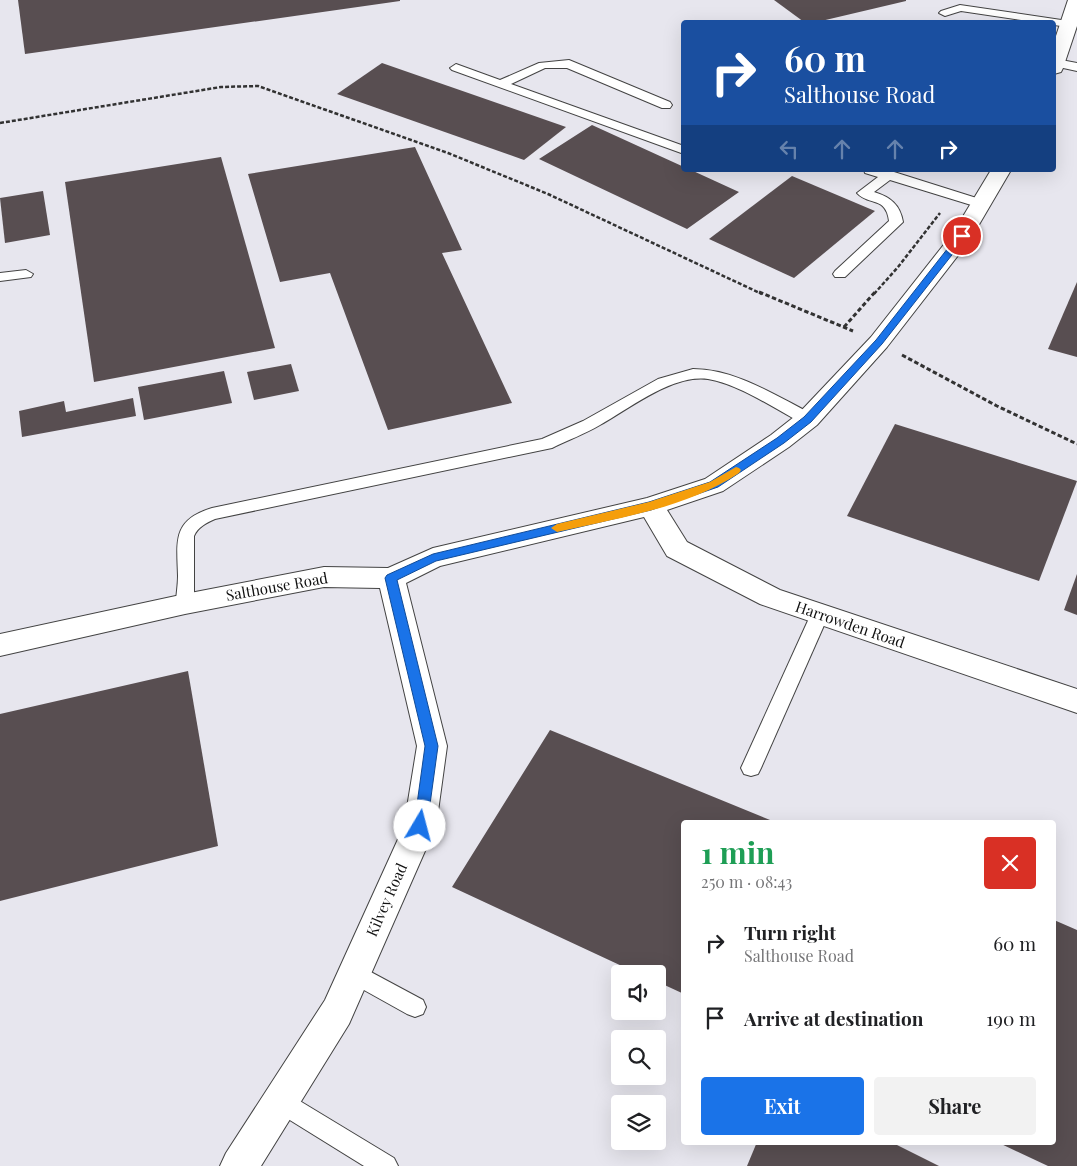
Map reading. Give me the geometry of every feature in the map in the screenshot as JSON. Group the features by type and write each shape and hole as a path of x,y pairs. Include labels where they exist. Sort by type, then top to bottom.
{"street":[{"path":"1056,62 1076,0"},
{"name":"Salthouse Road","path":"0,645 185,604 324,577 391,578 433,558 651,506 714,485 780,441 808,419 879,342 962,236 1000,172"},
{"name":"Harrowden Road","path":"651,506 677,549 770,598 1077,701"},
{"name":"Kilvey Road","path":"239,1166 337,1012 420,826 432,746 391,578"}],"lane":[{"path":"945,13 960,8 1041,20"},
{"path":"1056,22 1068,24"},
{"path":"501,84 543,65 569,64 666,105"},
{"path":"1056,65 1077,67"},
{"path":"456,68 681,149"},
{"path":"878,172 981,204"},
{"path":"840,274 896,222 895,211 890,204 864,193 890,175"},
{"path":"0,277 26,274"},
{"path":"185,604 186,571 183,548 186,537 194,522 212,514 546,444 593,422 647,391 683,377 706,374 734,382 808,419"},
{"path":"751,768 820,614"},
{"path":"354,974 415,1008"},
{"path":"280,1101 386,1166"}],"path":[{"path":"0,123 221,87 258,86 448,153 539,190 769,296 844,327 898,267 954,195"},
{"path":"895,351 997,406 1077,444"}],"shaded area":[{"path":"0,0 1077,0 1077,1166 0,1166"}],"building":[{"path":"18,0 400,0 400,1 25,54"},
{"path":"774,0 906,0 825,20 801,20"},
{"path":"382,63 566,127 524,160 337,94"},
{"path":"592,125 681,166 681,172 695,172 739,192 687,229 539,159"},
{"path":"415,147 462,250 442,253 512,403 388,430 330,273 280,282 248,174"},
{"path":"221,157 275,348 94,382 65,182"},
{"path":"792,176 875,211 794,278 709,239"},
{"path":"43,191 50,235 5,243 0,198"},
{"path":"1077,282 1077,357 1048,349"},
{"path":"291,364 299,391 254,400 247,372"},
{"path":"224,371 232,403 144,420 138,387"},
{"path":"133,398 136,416 22,437 19,411 64,401 66,412"},
{"path":"895,424 1077,481 1039,581 847,516"},
{"path":"1077,574 1077,615 1064,610"},
{"path":"188,671 218,846 0,901 0,714"},
{"path":"550,730 770,820 681,820 681,993 666,986 666,965 620,965 452,887"},
{"path":"1056,921 1077,930 1077,1166 1048,1166 1003,1145 1056,1145"},
{"path":"756,1145 897,1145 939,1166 747,1166"}],"slow traffic":[{"path":"557,528 651,506 714,485 736,470"}],"route":[{"path":"420,826 432,746 391,578 433,558 651,506 714,485 780,441 808,419 879,342 962,236"}]}
